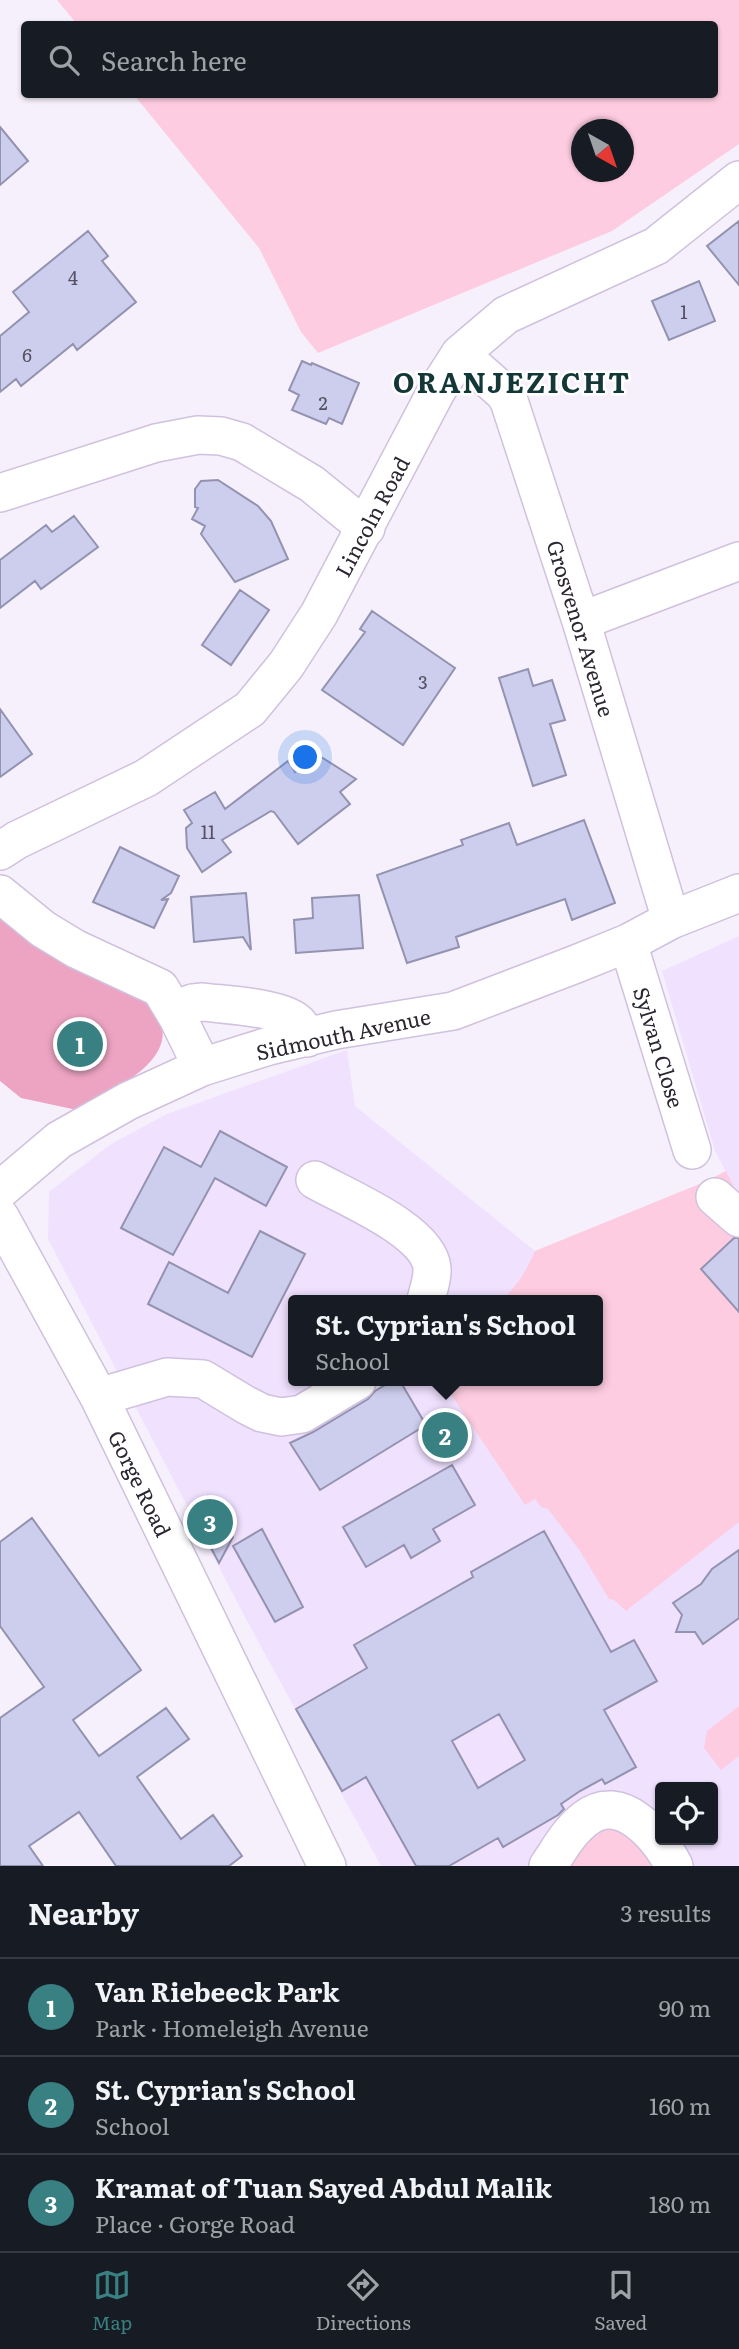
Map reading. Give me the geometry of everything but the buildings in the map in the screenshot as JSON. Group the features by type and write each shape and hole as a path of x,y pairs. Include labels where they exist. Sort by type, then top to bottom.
{"street":[{"name":"Lincoln Road","path":"0,851 17,840 146,778 250,709 286,665 319,614 437,390 460,354 506,315 656,246 739,180"},
{"name":"Grosvenor Avenue","path":"460,354 504,393 509,401 581,621 671,920"},
{"path":"0,493 156,443 198,435 221,436 242,442 312,484 366,528"},
{"path":"581,621 739,562"},
{"name":"Sidmouth Avenue","path":"0,1190 60,1140 128,1101 202,1067 269,1046 336,1030 453,1010 628,943 671,920 739,893"},
{"path":"0,894 43,929 76,948 160,988 202,1067"},
{"name":"Sylvan Close","path":"628,943 692,1150"},
{"path":"173,1010 203,1002 269,1011 298,1022 307,1038"},
{"path":"315,1180 401,1227 425,1248 432,1268 427,1295"},
{"name":"Gorge Road","path":"0,1217 99,1397 327,1866"},
{"path":"99,1397 167,1377 203,1379 262,1413 281,1417 302,1413 348,1386"},
{"path":"548,1866 574,1829 587,1816 602,1811 621,1811 638,1821 665,1849 674,1866"}],"shaded area":[{"path":"57,0 739,0 739,144 612,231 318,353 301,332 259,248 136,98 718,98 718,21 74,21"},
{"path":"0,910 142,995 156,1012 162,1029 161,1045 152,1059 124,1084 77,1110 21,1098 0,1081"},
{"path":"739,936 739,1866 381,1866 246,1619 48,1239 49,1192 111,1144 167,1114 347,1050 355,1106 535,1251 726,1172 715,1151 662,971"},
{"path":"726,1171 739,1197 739,1522 626,1611 609,1599 580,1551 548,1509 541,1507 535,1499 525,1505 445,1386 603,1386 603,1295 507,1295 529,1265 535,1251"},
{"path":"739,1706 739,1756 721,1770 704,1748 707,1731"},
{"path":"614,1826 654,1856 650,1866 568,1866 591,1837"}],"place":[{"name":"Van Riebeeck Park","path":"80,1044"},
{"name":"St. Cyprian's School","path":"445,1435"},
{"name":"Kramat of Tuan Sayed Abdul Malik","path":"210,1522"}],"district":[{"name":"ORANJEZICHT","path":"512,381"}]}
